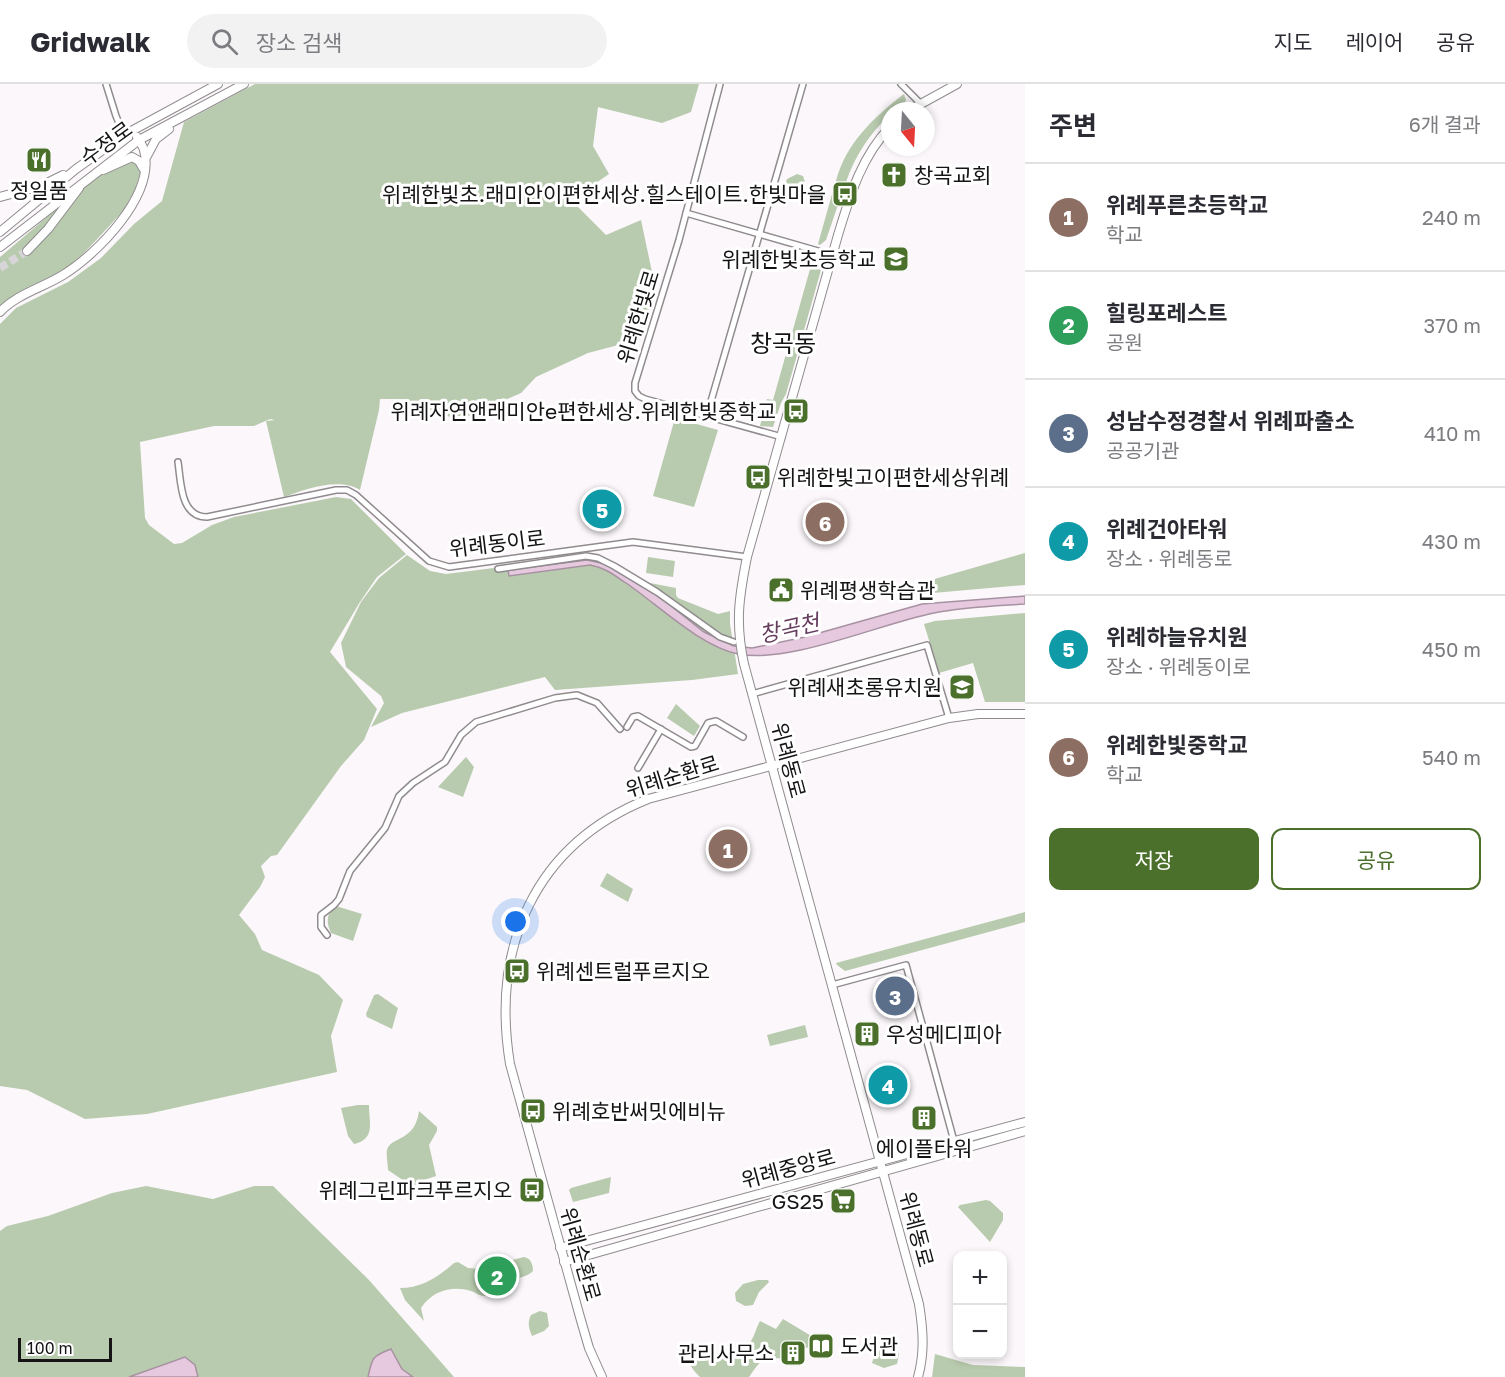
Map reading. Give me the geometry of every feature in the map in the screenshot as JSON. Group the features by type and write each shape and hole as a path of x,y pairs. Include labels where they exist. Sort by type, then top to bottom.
{"street":[{"path":"106,84 116,116 131,146"},
{"name":"수정로","path":"0,232 76,169 124,135 218,84"},
{"name":"수정로","path":"0,247 139,140 244,84"},
{"name":"위례한빛로","path":"720,84 686,213 635,383 635,391 645,399 782,437"},
{"path":"707,415 803,84"},
{"path":"901,84 919,102"},
{"path":"922,102 957,84"},
{"path":"0,312 18,297 69,271 106,238 133,204 140,191 147,151 151,144 179,119"},
{"path":"134,130 144,150 144,169"},
{"name":"위례동로","path":"881,137 852,188 832,255 747,557 740,594 738,637 771,766 919,1304 923,1331 923,1359 918,1377"},
{"path":"95,173 132,157 139,161 144,169"},
{"path":"0,196 41,186 76,169"},
{"path":"27,250 67,206 83,182"},
{"path":"686,213 832,255"},
{"name":"위례동이로","path":"178,462 185,503 190,512 199,517 336,490 347,490 356,495 429,561 449,567 633,542 747,557"},
{"path":"498,569 586,556 598,558 657,592 720,637 734,642"},
{"path":"752,694 927,645 949,718"},
{"path":"327,935 321,927 321,915 334,905 350,872 385,828 399,796 413,783 445,762 468,726 501,713 555,698 577,695 597,703 620,729"},
{"name":"위례순환로","path":"602,1377 589,1348 564,1262 507,1046 506,981 509,958 522,918 540,885 560,861 605,820 648,799 949,718 978,714 1025,714"},
{"path":"627,727 633,717 638,716 691,747 695,746 708,723 716,721 743,737"},
{"path":"638,768 661,729"},
{"path":"832,985 906,965 954,1141"},
{"name":"위례중앙로","path":"560,1248 1025,1122"},
{"name":"위례중앙로","path":"564,1262 1025,1131"}],"green space":[{"path":"255,84 699,84 691,112 662,123 598,107 593,146 609,174 571,200 606,235 641,220 656,291 641,339 588,353 536,377 521,393 460,420 422,408 403,399 380,399 360,490 352,486 333,484 284,497 266,421 275,420 270,419 254,426 214,426 140,442 145,518 149,525 174,544 182,543 212,525 234,517 336,497 351,499 406,554 377,577 330,652 377,709 364,740 341,766 277,855 271,856 261,866 265,877 239,915 255,934 262,950 319,975 343,1000 331,1036 337,1072 147,1114 85,1119 27,1090 0,1086 0,324 16,308 68,282 101,258 134,224 162,201 184,122"},
{"path":"904,94 905,102 894,102"},
{"path":"881,113 881,123 858,154 846,182 844,184 836,181 854,143"},
{"path":"123,158 136,159 140,173 135,190 123,211 83,254 61,273 9,299 0,307 0,257 94,177"},
{"path":"797,174 803,176 805,182 800,189 800,196 794,201 785,195 784,187 787,179"},
{"path":"834,187 843,190 826,240 820,245 818,244"},
{"path":"814,255 820,257 823,263 786,394 773,427 760,426 767,399 773,400"},
{"path":"675,418 718,430 694,507 653,496"},
{"path":"1025,553 1025,585 910,595 924,582"},
{"path":"407,555 430,571 446,574 597,555 617,564 640,581 676,588 678,598 718,614 730,611 738,674 692,680 555,690 545,677 402,713 371,727 384,703 381,696 346,667 341,643 361,602 379,578"},
{"path":"648,557 675,561 673,577 646,573"},
{"path":"1025,613 1025,702 985,702 973,663 939,673 924,624"},
{"path":"676,704 700,726 694,736 667,718"},
{"path":"466,757 474,767 463,797 438,787"},
{"path":"607,873 633,889 628,902 600,886"},
{"path":"336,906 362,914 353,941 331,933 328,918"},
{"path":"1025,912 1025,922 845,971 836,963"},
{"path":"378,994 398,1008 392,1029 367,1017 366,1014 374,995"},
{"path":"805,1025 808,1037 770,1046 767,1035"},
{"path":"369,1105 370,1129 366,1138 354,1144 348,1136 341,1108"},
{"path":"419,1111 437,1127 429,1145 436,1176 424,1180 429,1198 388,1170 387,1150 389,1146 413,1128"},
{"path":"611,1177 609,1193 573,1202 569,1190 571,1188"},
{"path":"146,1186 213,1199 254,1186 273,1186 369,1280 454,1377 0,1377 0,1231 7,1226 48,1216 112,1193"},
{"path":"986,1200 1003,1213 1003,1220 990,1242 958,1207"},
{"path":"524,1257 532,1264 533,1271 530,1274 503,1282 487,1296 464,1289 443,1291 431,1297 421,1308 424,1321 405,1300 400,1288 408,1288 429,1281 458,1262 468,1268 480,1269"},
{"path":"758,1280 769,1282 759,1292 753,1305 745,1306 736,1301 735,1293 743,1284"},
{"path":"540,1311 547,1313 549,1326 532,1336 529,1326 530,1318 531,1315"},
{"path":"783,1319 813,1337 813,1341 807,1348 783,1343 781,1358 762,1361 749,1377 700,1377 691,1366 685,1353 683,1344 707,1356 735,1355 749,1344 760,1321 776,1329"},
{"path":"895,1346 899,1354 897,1364 884,1368 872,1363 875,1353 885,1347"},
{"path":"935,1354 973,1365 1025,1367 1025,1377 932,1377"}],"shaded area":[{"path":"587,560 605,564 656,594 704,632 734,646 752,648 805,637 922,604 1025,596 1025,604 934,613 808,648 759,656 738,654 709,643 626,583 600,568 590,565 509,576 508,570"},
{"path":"391,1349 402,1369 413,1377 368,1377 374,1358"},
{"path":"185,1357 195,1365 198,1377 129,1377"}],"tunnel":[{"path":"0,268 27,251"}],"place":[{"name":"정일품","path":"39,160"},
{"name":"창곡교회","path":"894,175"},
{"name":"위례한빛초.래미안이편한세상.힐스테이트.한빛마을","path":"845,194"},
{"name":"위례한빛초등학교","path":"896,259"},
{"name":"위례자연앤래미안e편한세상.위례한빛중학교","path":"796,411"},
{"name":"위례한빛고이편한세상위례","path":"758,477"},
{"name":"위례하늘유치원","path":"602,509"},
{"name":"위례한빛중학교","path":"825,522"},
{"name":"위례평생학습관","path":"781,590"},
{"name":"위례새초롱유치원","path":"962,687"},
{"name":"위례푸른초등학교","path":"728,849"},
{"name":"위례센트럴푸르지오","path":"517,971"},
{"name":"성남수정경찰서 위례파출소","path":"895,996"},
{"name":"우성메디피아","path":"867,1034"},
{"name":"위례건아타워","path":"888,1085"},
{"name":"위례호반써밋에비뉴","path":"533,1111"},
{"name":"에이플타워","path":"924,1118"},
{"name":"위례그린파크푸르지오","path":"532,1190"},
{"name":"GS25","path":"843,1201"},
{"name":"힐링포레스트","path":"497,1276"},
{"name":"도서관","path":"821,1346"},
{"name":"관리사무소","path":"793,1353"}],"district":[{"name":"창곡동","path":"783,342"}],"water label":[{"name":"창곡천","path":"789,628"}]}
